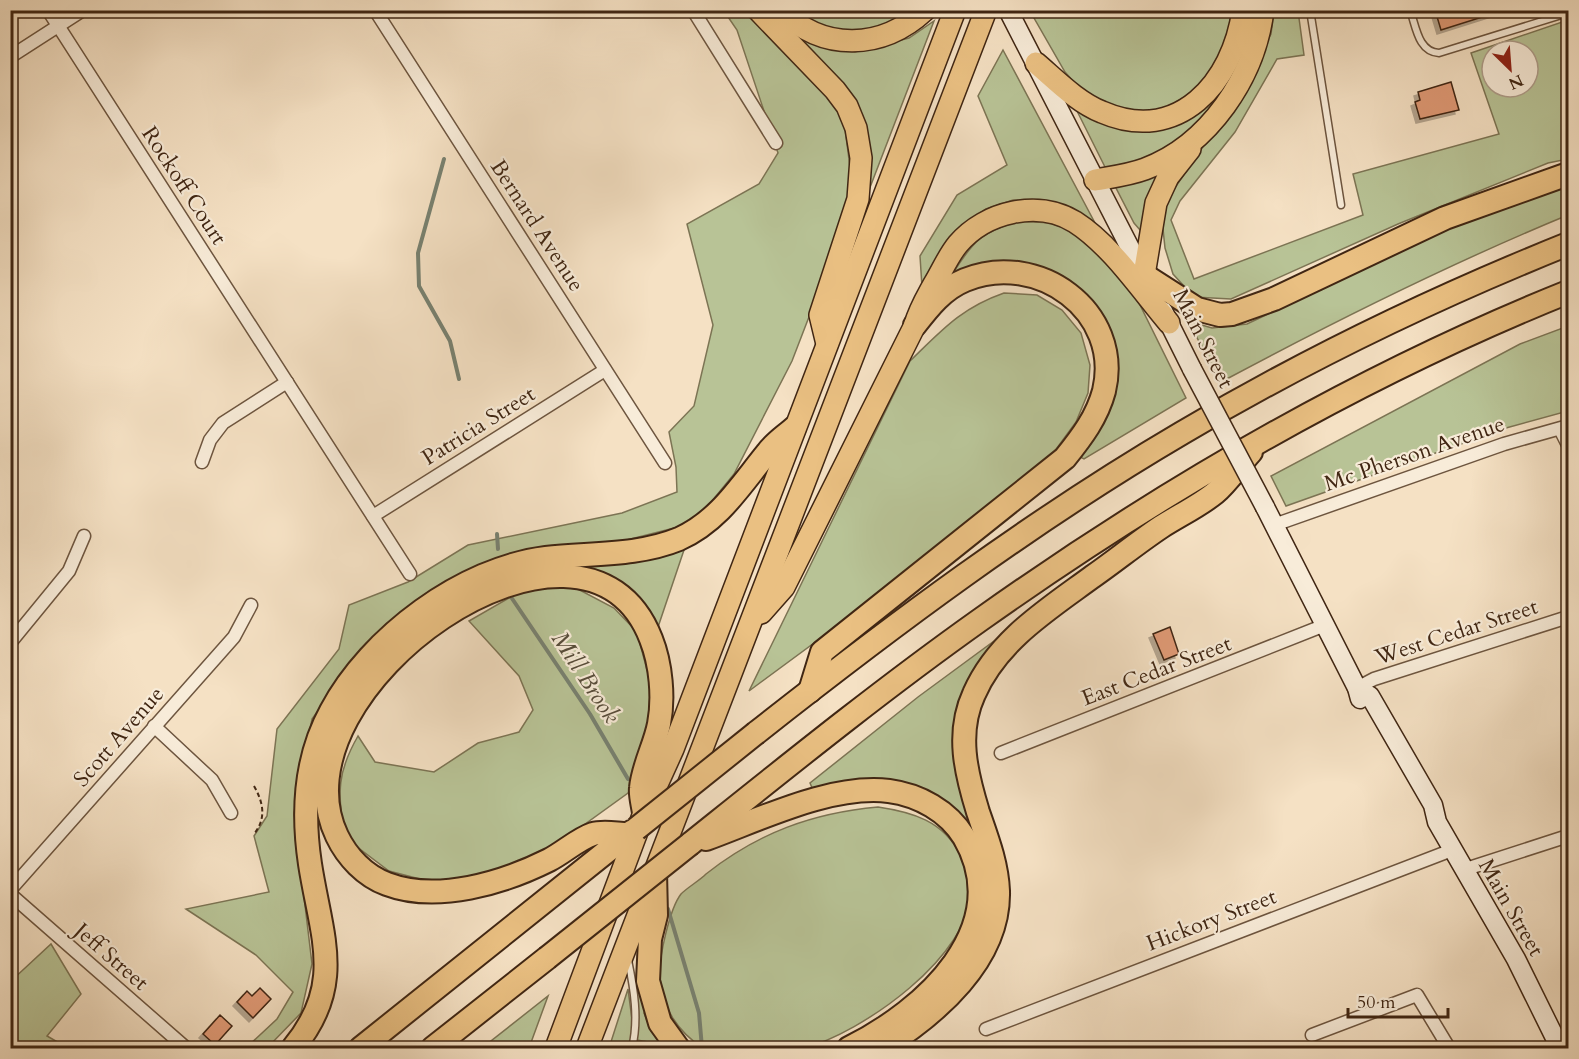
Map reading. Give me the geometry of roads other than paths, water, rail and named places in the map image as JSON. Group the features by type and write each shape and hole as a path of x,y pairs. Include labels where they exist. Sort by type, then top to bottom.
{"highway":[{"path":"758,10 835,90 852,117 859,143 860,185 855,213 820,315 826,344"},
{"path":"781,10 799,26 820,37 852,42 889,35 925,10"},
{"path":"556,1048 636,825 672,749 955,10"},
{"path":"587,1048 752,625 986,10"},
{"path":"1036,63 1099,111 1125,120 1140,122 1170,118 1197,102 1216,82 1234,45 1243,10"},
{"path":"1263,10 1251,59 1240,81 1213,121 1197,138 1168,177 1155,203 1144,275 1197,309 1214,314 1232,314 1274,299 1445,218 1569,174"},
{"path":"1095,180 1144,169 1197,138"},
{"path":"752,625 784,587 915,325 918,313 948,259 968,234 992,219 1007,214 1036,210 1063,216 1096,238 1169,322"},
{"path":"361,1048 579,874 636,825 987,559 1182,433 1315,361 1445,297 1569,244"},
{"path":"810,691 822,652 1065,458 1090,424 1104,390 1105,354 1089,314 1065,292 1035,276 999,271 963,280 937,298 915,325"},
{"path":"438,1046 690,844 715,830 904,675 979,620 1161,500 1262,440 1416,360 1569,292"},
{"path":"293,1048 312,1019 322,997 327,973 325,939 310,863 306,812 307,787 320,733 346,686 387,641 412,619 457,587 479,576 523,562 659,546 691,533 720,511 768,451 794,428"},
{"path":"882,1048 922,1020 960,983 974,966 993,926 997,910 997,876 972,792 964,751 967,712 982,678 1003,649 1025,627 1157,530 1215,493 1262,440"},
{"path":"573,576 607,587 621,598 645,626 656,653 661,693 659,723 640,789 636,825 593,834 528,870 490,881 435,891 414,891 390,885 357,865 341,844 332,824 327,808 326,790 334,749 356,702 393,660 442,620 485,593 531,578 573,576"},
{"path":"715,830 835,795 874,790 900,793 926,802 949,819 961,833 976,862 981,889 975,922 967,941 956,962 930,992 895,1020 849,1048"},
{"path":"655,872 656,915 650,939 648,981 660,1023 678,1048"}],"main road":[{"name":"Main Street","path":"1010,14 1358,688 1370,696 1432,805 1437,822 1516,959 1560,1048"}],"street":[{"name":"Rockoff Court","path":"48,10 410,574"},
{"path":"10,57 83,10"},
{"name":"Bernard Avenue","path":"375,10 665,463"},
{"path":"693,10 776,143"},
{"name":"Patricia Street","path":"373,516 605,370"},
{"path":"202,462 210,440 223,423 287,382"},
{"path":"1564,428 1569,445"},
{"name":"Mc Pherson Avenue","path":"1274,525 1504,444 1564,428"},
{"path":"10,643 69,571 84,536"},
{"name":"Scott Avenue","path":"10,892 234,637 251,604"},
{"name":"West Cedar Street","path":"1358,688 1374,679 1569,617"},
{"name":"East Cedar Street","path":"1002,753 1325,625"},
{"path":"154,726 212,780 231,813"},
{"path":"1463,870 1569,836"},
{"name":"Hickory Street","path":"987,1029 1452,850"},
{"name":"Jeff Street","path":"10,892 186,1048"},
{"path":"1312,1035 1417,995 1449,1048"}],"lane":[{"path":"1310,10 1341,206"},
{"path":"1410,10 1422,45 1429,52 1439,53 1569,13"},
{"path":"626,950 634,987 636,1017 632,1048"}],"waterway":[{"name":"Mill Brook","path":"444,159 418,253 419,286 450,341 459,379"},
{"name":"Mill Brook","path":"497,534 498,549"},
{"name":"Mill Brook","path":"511,597 590,714 628,779"},
{"name":"Mill Brook","path":"668,909 699,1013 702,1048"}]}
